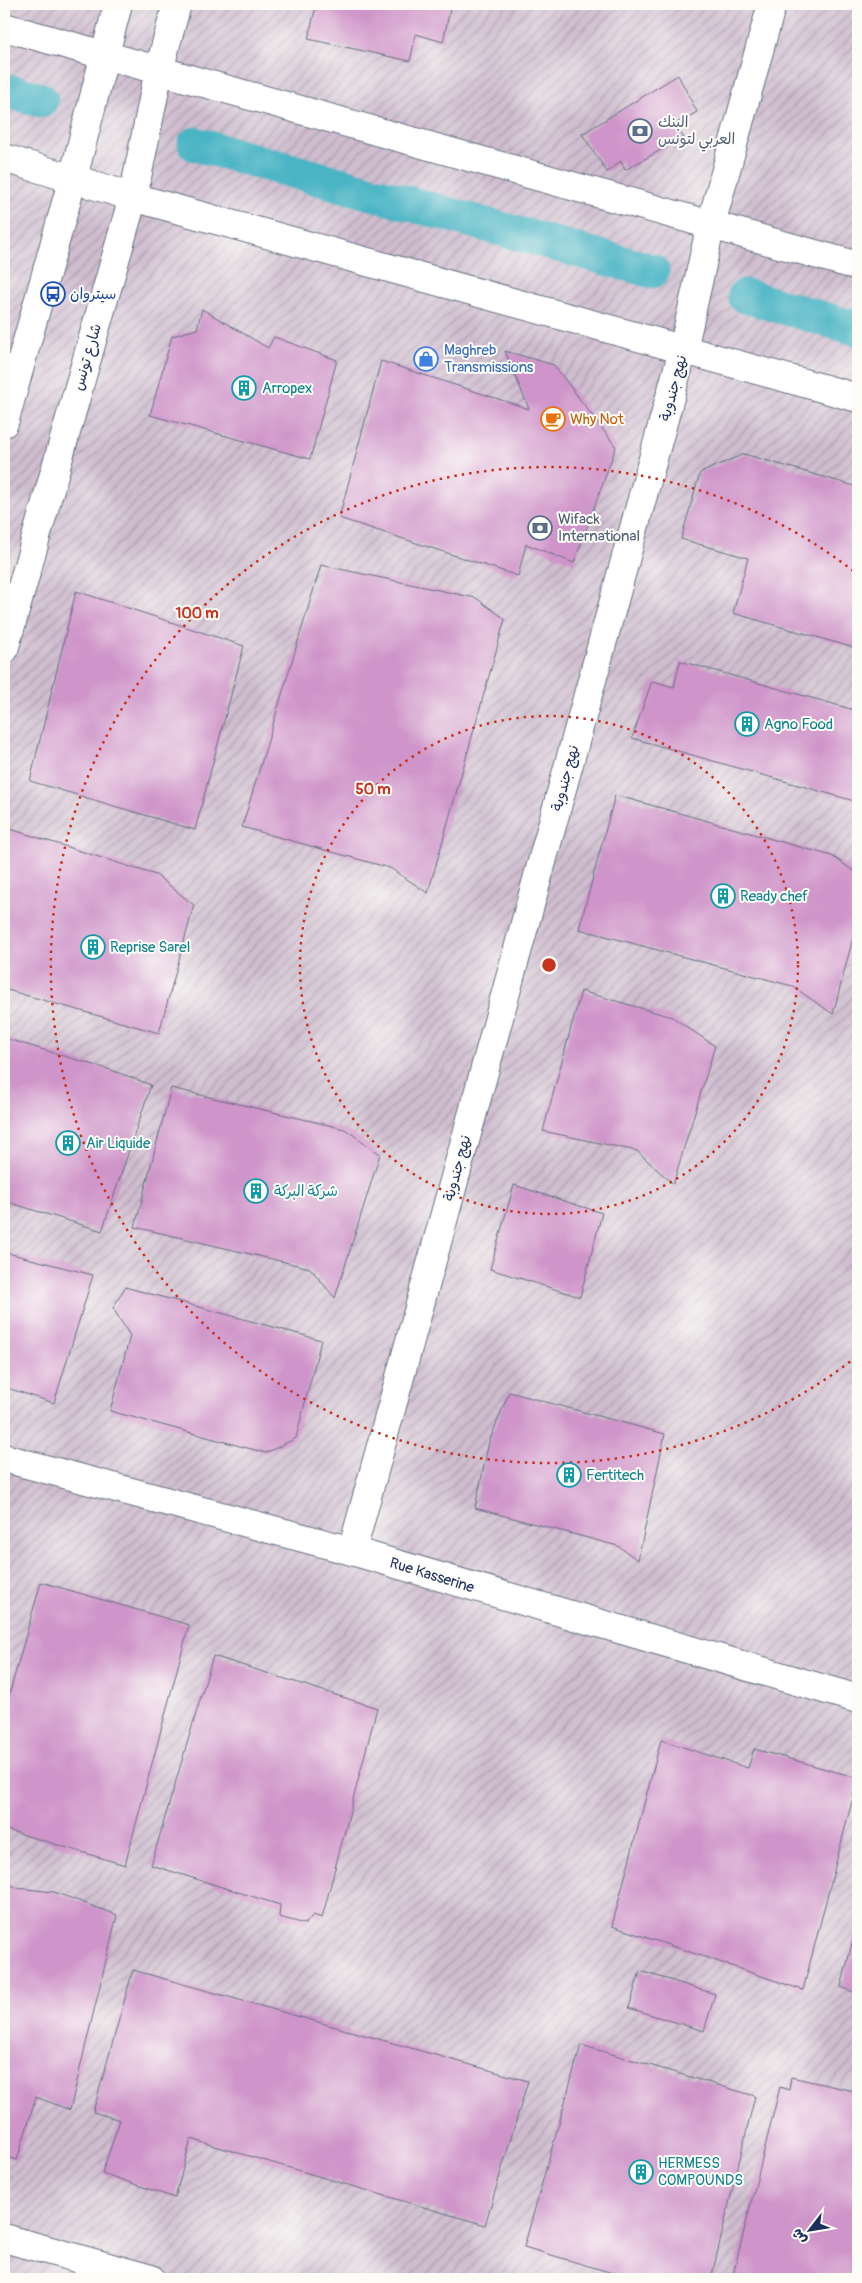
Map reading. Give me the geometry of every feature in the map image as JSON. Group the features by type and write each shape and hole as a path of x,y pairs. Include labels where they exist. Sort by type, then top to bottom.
{"street":[{"path":"4,423 73,178 103,55 118,4"},
{"name":"شارع تونس","path":"4,650 133,197 159,70 177,4"},
{"name":"نهج جندوبة","path":"352,1551 683,350 711,224 772,4"},
{"path":"4,27 858,266"},
{"path":"4,158 133,197 858,398"},
{"name":"Rue Kasserine","path":"4,1458 352,1551 858,1699"},
{"path":"4,2238 150,2279"}],"shaded area":[{"path":"4,4 858,4 858,2279 4,2279"}],"building":[{"path":"311,4 451,4 443,42 416,34 410,61 308,39 316,6"},
{"path":"678,75 697,112 673,125 684,137 625,170 621,161 607,172 582,134"},
{"name":"Arropex","path":"202,309 268,348 274,337 337,360 310,459 150,415 172,336 197,329"},
{"path":"505,351 554,365 616,447 574,563 526,544 518,576 339,518 381,361 529,409"},
{"path":"744,454 858,487 858,649 733,613 748,558 681,539 700,473"},
{"path":"321,565 476,598 505,619 428,893 390,868 242,827"},
{"path":"76,591 244,646 195,830 30,781"},
{"name":"Agno Food","path":"680,661 858,711 858,802 632,738 652,681 674,687"},
{"name":"Ready chef","path":"615,795 832,856 858,874 858,919 833,1014 792,986 579,929"},
{"name":"Reprise Sarel","path":"4,827 156,875 194,905 159,1033 4,989"},
{"path":"581,991 672,1017 715,1046 673,1184 637,1151 543,1131"},
{"name":"Air Liquide","path":"4,1038 111,1070 151,1085 102,1231 4,1201"},
{"name":"شركة البركة","path":"171,1088 345,1129 380,1154 335,1298 310,1268 135,1227"},
{"path":"514,1185 602,1213 580,1297 490,1269"},
{"path":"4,1252 93,1275 54,1403 4,1387"},
{"path":"125,1287 321,1340 296,1438 266,1453 110,1411 130,1336 113,1308"},
{"name":"Fertitech","path":"509,1392 665,1434 638,1560 618,1546 475,1508 489,1442"},
{"path":"41,1582 189,1625 125,1865 4,1829 4,1713"},
{"path":"213,1656 377,1708 322,1918 313,1915 305,1924 279,1917 280,1905 151,1865"},
{"path":"661,1740 748,1768 754,1749 858,1778 803,1990 612,1926"},
{"path":"4,1881 17,1888 54,1892 117,1915 70,2110 36,2097 17,2160 4,2156"},
{"path":"858,1920 858,1994 841,1987"},
{"path":"133,1970 528,2081 485,2225 191,2139 175,2198 102,2173 120,2120 93,2112"},
{"path":"640,1971 715,1994 704,2031 629,2008"},
{"name":"HERMESS COMPOUNDS","path":"581,2045 755,2096 711,2279 633,2279 524,2247"},
{"path":"791,2077 858,2092 858,2279 732,2279 780,2087 789,2090"}],"waterway":[{"path":"4,90 41,100"},
{"path":"195,144 652,271"},
{"path":"745,296 858,329"}],"place":[{"name":"البنك العربي لتونس","path":"640,131"},
{"name":"سيتروان","path":"53,294"},
{"name":"Maghreb Transmissions","path":"426,359"},
{"name":"Arropex","path":"244,388"},
{"name":"Why Not","path":"553,419"},
{"name":"Wifack International","path":"540,528"},
{"name":"Agno Food","path":"747,724"},
{"name":"Ready chef","path":"723,896"},
{"name":"Reprise Sarel","path":"93,947"},
{"name":"Air Liquide","path":"68,1143"},
{"name":"شركة البركة","path":"256,1191"},
{"name":"Fertitech","path":"569,1475"},
{"name":"HERMESS COMPOUNDS","path":"641,2172"}]}
